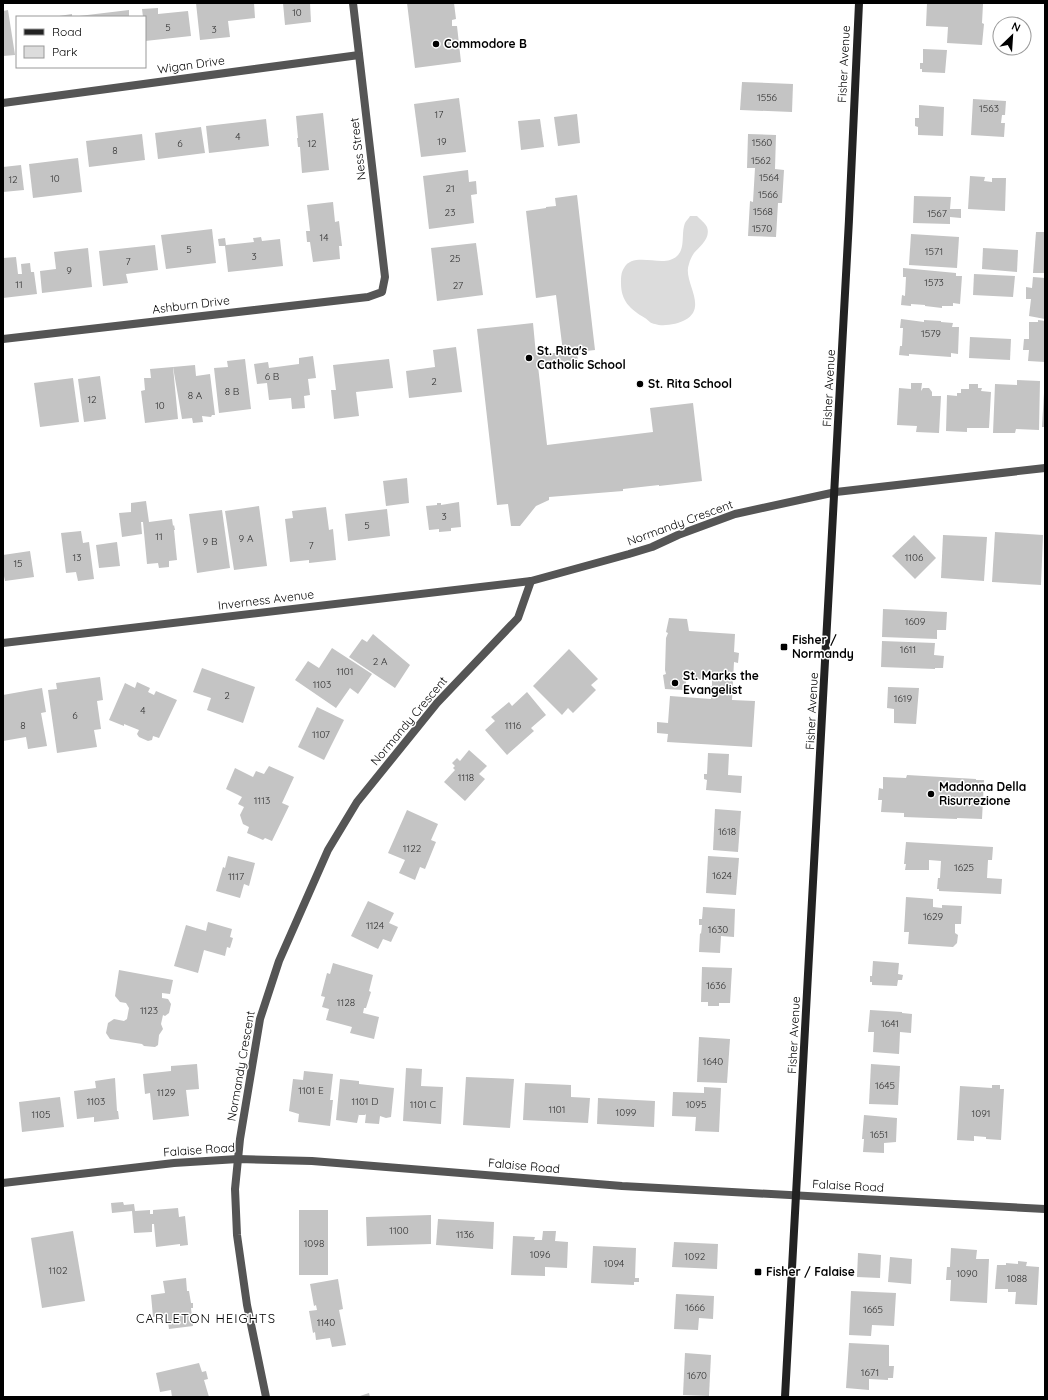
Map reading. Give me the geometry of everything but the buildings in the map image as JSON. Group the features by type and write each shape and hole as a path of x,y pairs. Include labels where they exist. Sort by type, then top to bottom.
{"main road":[{"name":"Fisher Avenue","path":"785,1397 798,1195 836,492 859,3"}],"street":[{"name":"Ness Street","path":"353,3 386,277 382,292"},
{"name":"Wigan Drive","path":"3,102 359,55"},
{"name":"Ashburn Drive","path":"3,339 368,297 382,292"},
{"name":"Normandy Crescent","path":"266,1397 247,1306 237,1235 235,1189 238,1159 260,1019 278,961 328,850 357,802 437,703 518,618 531,581 652,547 678,535 735,514 836,492 1045,468"},
{"name":"Inverness Avenue","path":"3,643 531,581"},
{"name":"Falaise Road","path":"3,1183 174,1164 238,1159 312,1161 622,1186 1045,1209"}],"green space":[{"path":"690,216 697,216 707,227 708,231 708,235 704,242 694,253 689,263 688,271 695,301 695,308 692,315 675,324 658,325 651,323 627,304 621,289 622,272 628,264 633,261 664,261 676,257 681,249 685,223"}],"place":[{"name":"Commodore B","path":"436,44"},
{"name":"St. Rita's Catholic School","path":"529,358"},
{"name":"St. Rita School","path":"640,384"},
{"name":"Fisher / Normandy","path":"784,647"},
{"name":"St. Marks the Evangelist","path":"675,683"},
{"name":"Madonna Della Risurrezione","path":"931,794"},
{"name":"Fisher / Falaise","path":"758,1272"}],"district":[{"name":"CARLETON HEIGHTS","path":"206,1318"}]}
